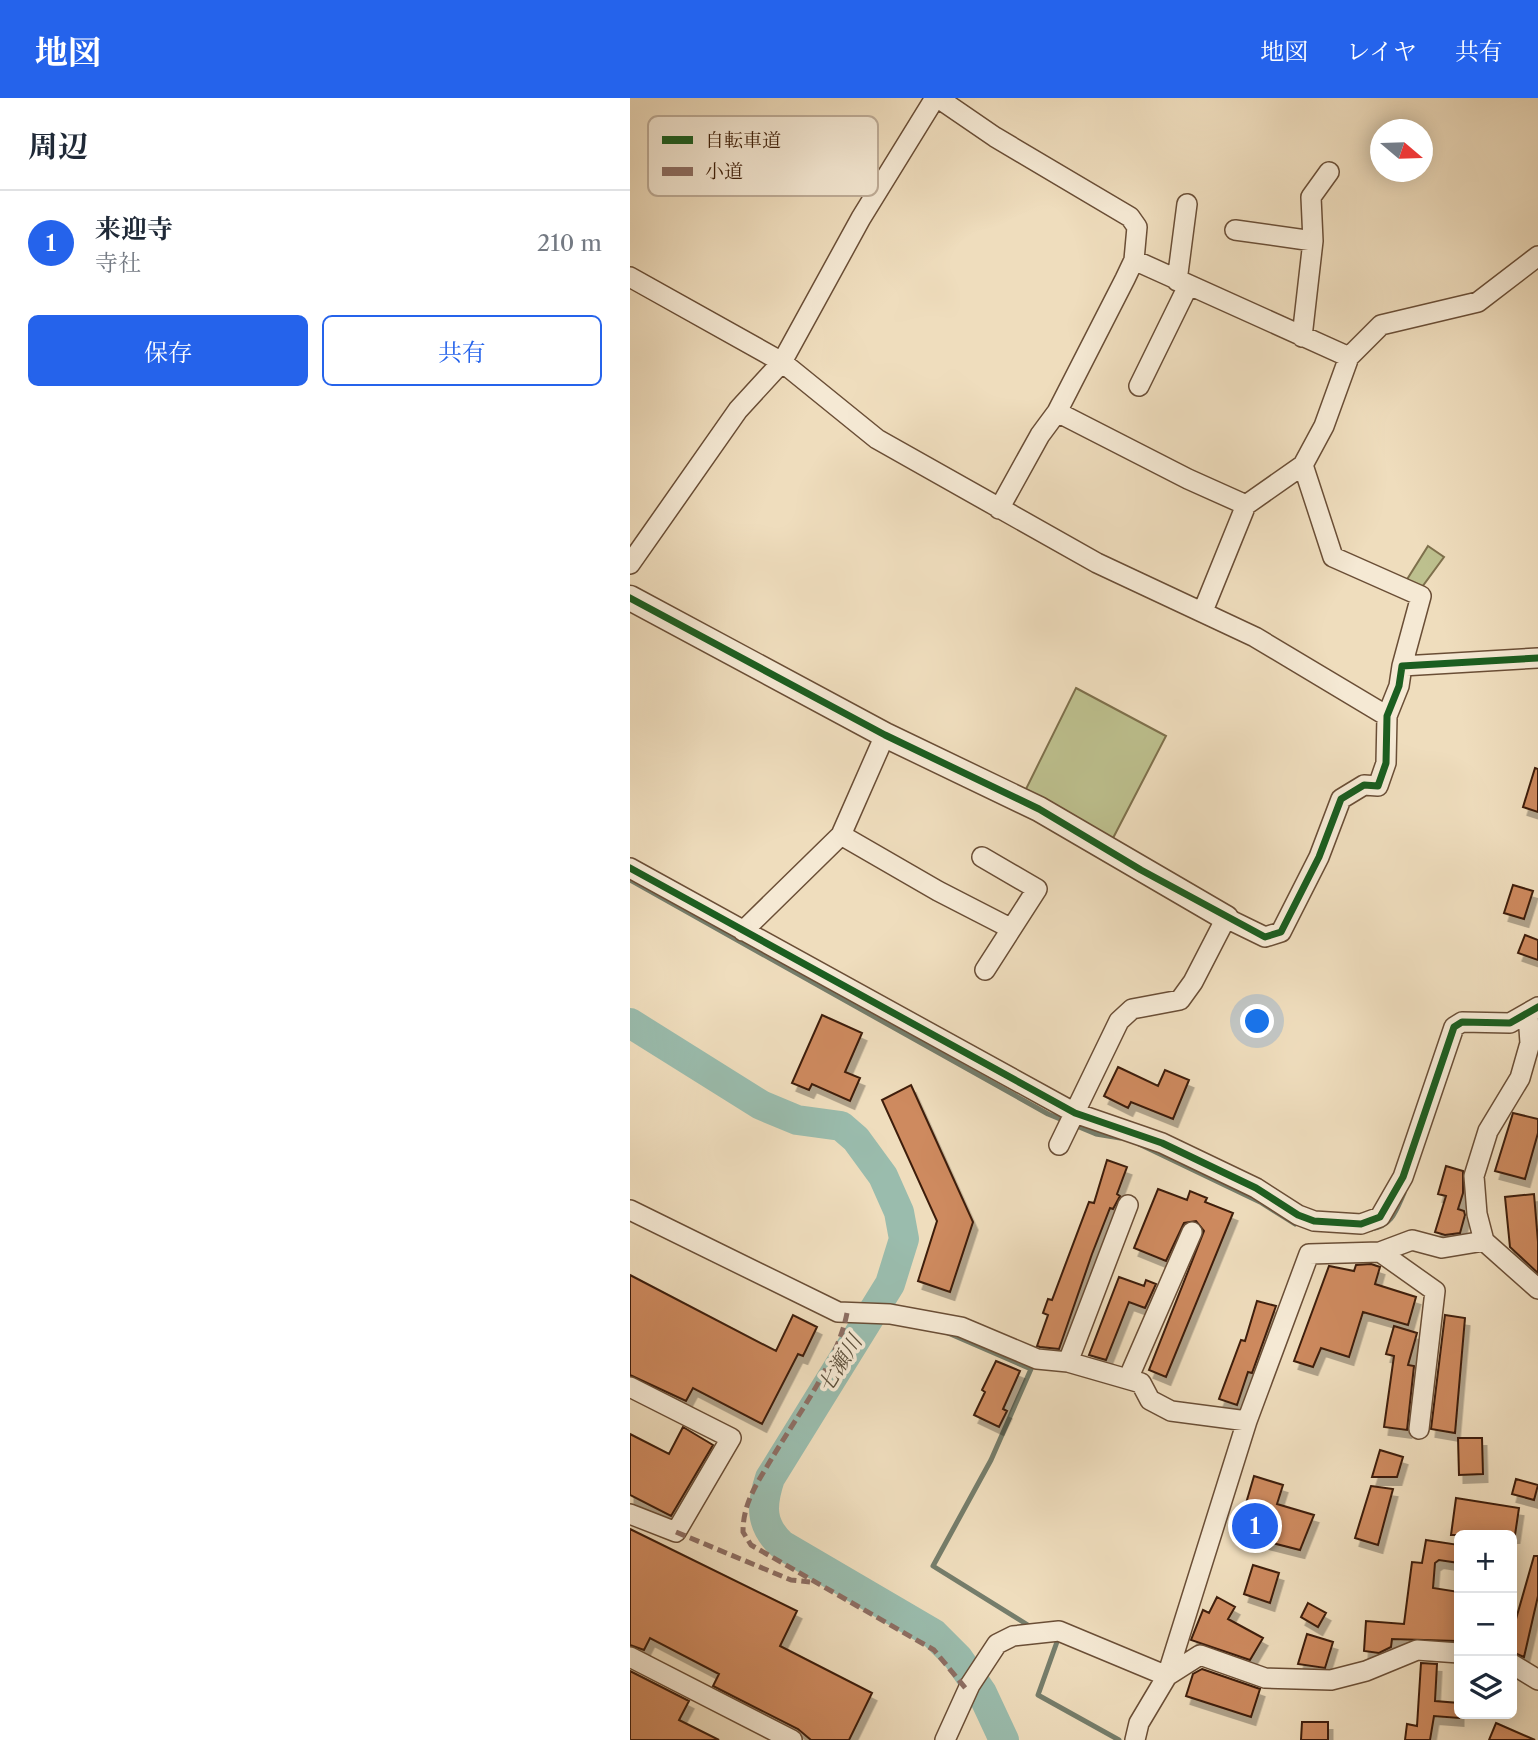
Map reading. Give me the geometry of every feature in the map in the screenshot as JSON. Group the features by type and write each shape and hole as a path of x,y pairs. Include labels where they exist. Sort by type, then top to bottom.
{"street":[{"path":"878,191 937,98 995,137 1130,217 1137,227 1134,260 1057,412 1040,435 999,509"},
{"path":"1302,337 1313,241 1311,197 1329,172"},
{"path":"630,564 738,410 782,362 875,196"},
{"path":"1139,386 1182,284 1187,204"},
{"path":"1235,230 1313,241"},
{"path":"1203,611 1246,505 1303,465 1324,426 1349,358 1381,325 1478,302 1538,256"},
{"path":"1134,260 1349,358"},
{"path":"630,277 782,362 877,439 1097,563 1203,611 1387,716"},
{"path":"1057,412 1188,479 1246,505"},
{"path":"630,597 885,736 1039,808 1226,918 1265,937 1281,932 1319,857 1341,799 1364,785 1378,786 1386,763 1387,716 1399,686 1422,596 1333,557 1303,465"},
{"path":"1402,666 1538,659"},
{"path":"743,931 841,835 885,736"},
{"path":"841,835 938,891 1010,928"},
{"path":"982,857 1037,889 985,970"},
{"path":"630,868 1074,1117 1162,1143 1256,1188 1298,1215 1314,1221 1361,1224 1380,1217 1403,1177 1454,1027 1462,1022 1510,1023 1533,1010"},
{"path":"1059,1145 1119,1021 1132,1009 1180,1000 1194,982 1226,918"},
{"path":"1533,1010 1530,1043 1520,1078 1488,1131 1474,1176 1477,1213 1484,1241 1538,1289"},
{"path":"1068,1362 1128,1205"},
{"path":"630,1210 838,1312 890,1314 961,1327 1037,1359 1068,1362 1141,1383 1150,1400 1171,1411 1247,1421"},
{"path":"1128,1379 1192,1232"},
{"path":"1135,1740 1139,1723 1167,1676 1247,1421 1310,1254 1380,1252 1412,1241 1442,1248 1484,1241"},
{"path":"1380,1252 1435,1291 1419,1429"},
{"path":"630,1387 731,1438 676,1532 630,1514"},
{"path":"945,1740 970,1685 997,1644 1013,1636 1059,1631 1167,1676"},
{"path":"1167,1676 1200,1655 1265,1678 1331,1679 1366,1671 1417,1650 1454,1653"},
{"path":"630,1657 792,1740"},
{"path":"1517,1667 1538,1680"}],"green space":[{"path":"1428,546 1444,557 1422,587 1406,581"},
{"path":"1076,688 1166,736 1112,840 1025,791"}],"building":[{"path":"1535,768 1538,769 1538,812 1523,807"},
{"path":"1513,885 1533,891 1524,919 1504,913"},
{"path":"1525,935 1538,940 1538,960 1518,953"},
{"path":"822,1015 862,1033 845,1072 860,1078 850,1101 812,1084 809,1090 792,1083"},
{"path":"1118,1067 1158,1086 1165,1070 1189,1080 1173,1119 1131,1102 1128,1108 1104,1096"},
{"path":"911,1085 973,1222 950,1292 918,1281 937,1221 882,1100"},
{"path":"1513,1113 1538,1119 1538,1133 1525,1179 1495,1171"},
{"path":"1107,1160 1127,1167 1117,1194 1120,1196 1113,1209 1110,1208 1059,1349 1037,1346 1048,1315 1043,1313 1048,1299 1052,1300 1089,1202 1094,1203"},
{"path":"1446,1166 1463,1171 1463,1193 1458,1209 1464,1211 1465,1215 1460,1233 1445,1235 1435,1232 1446,1196 1438,1194"},
{"path":"1158,1189 1187,1200 1190,1191 1207,1198 1205,1202 1233,1213 1166,1377 1149,1370 1204,1231 1196,1221 1184,1223 1166,1261 1134,1248"},
{"path":"1534,1194 1538,1273 1510,1247 1505,1197"},
{"path":"1371,1264 1380,1267 1375,1284 1416,1297 1408,1325 1363,1312 1349,1357 1321,1348 1313,1367 1294,1361 1329,1266 1354,1271 1356,1265"},
{"path":"630,1275 776,1351 793,1315 817,1327 803,1356 798,1354 762,1424 693,1388 686,1401 630,1375"},
{"path":"1119,1277 1144,1286 1146,1280 1156,1284 1145,1308 1129,1302 1106,1360 1089,1355"},
{"path":"1257,1301 1276,1306 1252,1373 1248,1372 1237,1405 1219,1399 1241,1340 1245,1341"},
{"path":"1445,1315 1465,1318 1455,1433 1431,1429"},
{"path":"1394,1326 1417,1333 1408,1365 1414,1366 1407,1430 1384,1427 1394,1356 1386,1354"},
{"path":"996,1361 1020,1371 1003,1409 1007,1411 999,1427 974,1415"},
{"path":"683,1427 713,1445 671,1516 630,1495 630,1434 669,1454"},
{"path":"1458,1438 1482,1438 1483,1474 1459,1475"},
{"path":"1380,1450 1403,1457 1397,1477 1372,1477"},
{"path":"1254,1476 1283,1485 1277,1504 1314,1515 1300,1550 1237,1534"},
{"path":"1516,1479 1538,1485 1534,1500 1512,1494"},
{"path":"1371,1486 1393,1489 1378,1545 1355,1538"},
{"path":"1456,1498 1519,1508 1516,1530 1454,1530 1454,1535 1451,1535"},
{"path":"630,1529 797,1611 780,1646 872,1693 849,1740 811,1740 798,1729 713,1686 719,1674 650,1638 644,1650 630,1645"},
{"path":"1426,1540 1454,1544 1454,1562 1439,1560 1435,1563 1433,1588 1454,1591 1454,1641 1392,1639 1391,1647 1379,1653 1364,1651 1366,1621 1404,1624 1412,1562 1422,1563"},
{"path":"1534,1556 1538,1556 1538,1596 1524,1657 1517,1654 1517,1616"},
{"path":"1253,1565 1279,1573 1270,1603 1244,1594"},
{"path":"1217,1597 1235,1607 1228,1619 1263,1638 1250,1660 1191,1640 1203,1610 1209,1613"},
{"path":"1308,1603 1326,1613 1318,1627 1301,1617"},
{"path":"1307,1634 1333,1642 1325,1668 1298,1664"},
{"path":"1421,1663 1437,1664 1435,1701 1454,1703 1454,1718 1434,1716 1430,1740 1405,1740 1407,1724 1417,1726"},
{"path":"1202,1669 1260,1689 1251,1717 1186,1696 1193,1674"},
{"path":"630,1671 689,1701 679,1720 719,1740 630,1740"},
{"path":"1302,1722 1328,1722 1328,1740 1301,1740"},
{"path":"1496,1723 1535,1740 1489,1740"}],"waterway":[{"path":"630,880 1048,1114 1096,1134 1120,1138"},
{"name":"七瀬川","path":"630,1023 761,1105 797,1120 841,1126 856,1139 883,1176 899,1212 904,1239 890,1284 770,1478 764,1514 770,1530 782,1545 934,1634 958,1658 982,1693 1004,1740"},
{"path":"1139,1144 1260,1202 1295,1224"},
{"path":"1371,1229 1389,1221 1404,1193"},
{"path":"948,1333 1031,1369 991,1460 933,1566 1031,1627"},
{"path":"1058,1639 1038,1695 1119,1740"}],"marked path":[{"path":"847,1313 826,1369 752,1493 743,1532 751,1545 934,1650 967,1690"},
{"path":"676,1532 791,1580 810,1582"}],"cycle path":[{"path":"630,598 885,735 1039,809 1141,870 1265,937 1281,932 1319,857 1341,799 1364,785 1378,786 1386,763 1387,716 1399,686 1402,666 1538,658"},
{"path":"630,868 1075,1113 1162,1143 1256,1188 1298,1215 1314,1221 1361,1224 1380,1217 1403,1177 1454,1027 1462,1022 1510,1023 1538,1007"}],"place":[{"name":"来迎寺","path":"1255,1526"}]}
